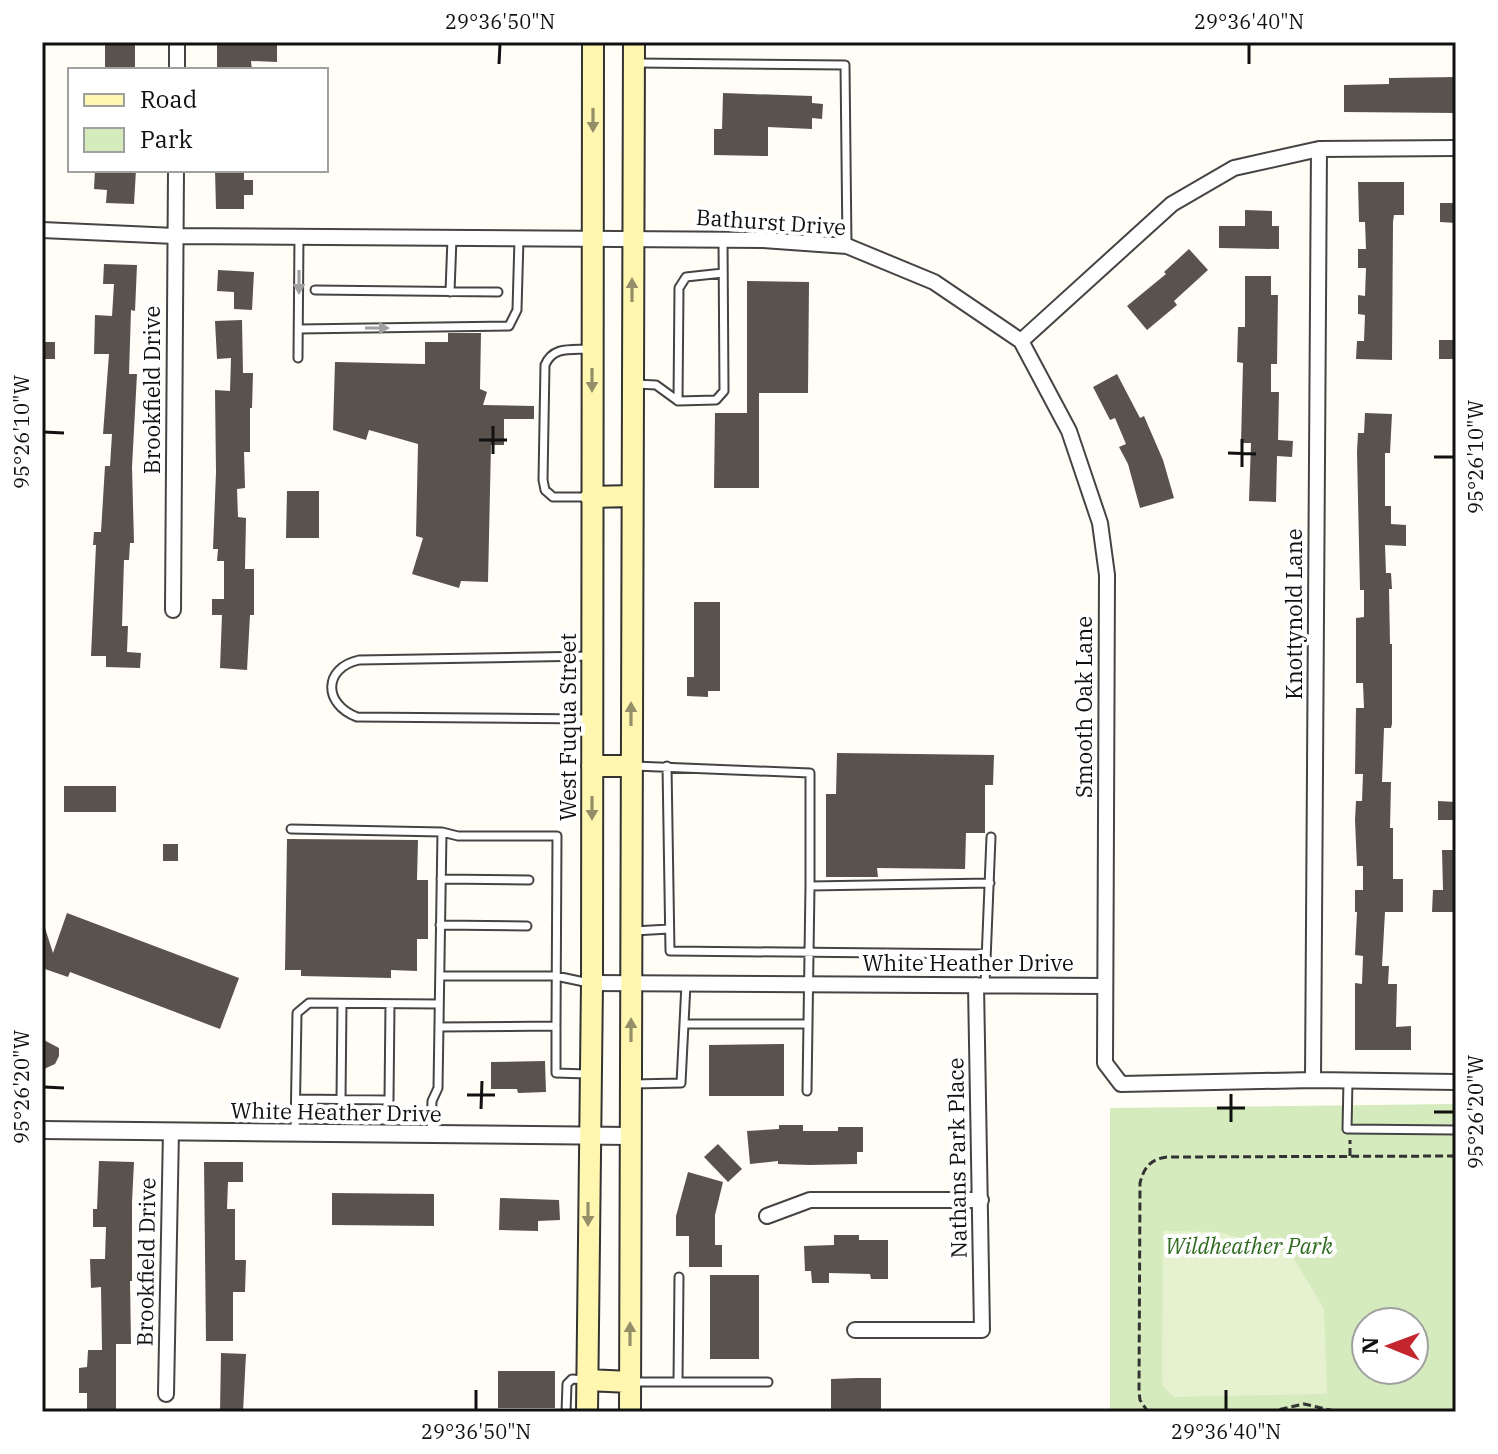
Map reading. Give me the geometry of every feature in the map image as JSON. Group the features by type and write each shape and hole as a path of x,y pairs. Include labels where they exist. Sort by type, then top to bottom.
{"main road":[{"name":"West Fuqua Street","path":"587,1412 592,983 593,42"},
{"path":"630,1412 634,52"},
{"path":"591,497 631,496"},
{"path":"592,766 632,766"},
{"path":"587,1380 630,1382"}],"street":[{"path":"177,42 177,68"},
{"path":"1021,341 1172,204 1234,168 1319,149 1456,148"},
{"name":"Knottynold Lane","path":"1313,1080 1319,149"},
{"name":"Brookfield Drive","path":"173,610 176,172"},
{"name":"Bathurst Drive","path":"42,230 175,236 723,240 847,246 934,282 1021,341"},
{"name":"Smooth Oak Lane","path":"1021,341 1069,431 1100,523 1107,575 1105,1063 1121,1084 1313,1080"},
{"name":"White Heather Drive","path":"592,983 1104,986"},
{"name":"Nathans Park Place","path":"855,1330 982,1330 981,985"},
{"path":"1313,1080 1456,1082"},
{"name":"White Heather Drive","path":"42,1130 630,1136"},
{"name":"Brookfield Drive","path":"166,1394 171,1131"},
{"path":"767,1216 810,1200 981,1200"}],"lane":[{"path":"634,52 845,65 847,246"},
{"path":"298,358 299,236"},
{"path":"450,292 452,238"},
{"path":"299,329 509,326 517,310 519,239"},
{"path":"631,383 656,385 678,401 716,400 724,391 723,240"},
{"path":"678,401 679,288 686,277 723,273"},
{"path":"315,290 498,292"},
{"path":"591,497 553,497 545,490 543,480 545,365 556,351 592,349"},
{"path":"592,656 359,660 343,664 334,675 332,688 334,701 342,711 357,717 592,719"},
{"path":"632,766 810,773 807,1091"},
{"path":"667,766 670,951 986,954"},
{"path":"291,829 442,832 458,836 557,836 556,1073 589,1074"},
{"path":"431,1134 432,1101 438,1088 442,832"},
{"path":"981,985 986,954 991,837"},
{"path":"441,879 529,880"},
{"path":"810,886 990,883"},
{"path":"440,925 527,926"},
{"path":"631,931 669,929"},
{"path":"440,976 556,976 592,983"},
{"path":"631,1084 681,1083 686,984"},
{"path":"295,1134 297,1013 309,1003 439,1004"},
{"path":"341,1099 342,1004"},
{"path":"296,1099 389,1100 390,1004"},
{"path":"685,1024 807,1024"},
{"path":"439,1027 556,1026"},
{"path":"1348,1081 1347,1129 1456,1130"},
{"path":"678,1382 679,1277"},
{"path":"566,1412 569,1380 587,1380"},
{"path":"630,1382 768,1382"}],"path":[{"path":"1350,1129 1350,1156"},
{"path":"1148,1412 1139,1392 1140,1183 1152,1161 1167,1157 1456,1156"},
{"path":"1268,1412 1304,1404 1339,1412"}],"green space":[{"name":"Wildheather Park","path":"1456,1104 1456,1412 1110,1412 1110,1108"},
{"path":"1163,1231 1218,1232 1290,1252 1324,1309 1327,1394 1174,1397 1163,1386 1162,1378"}],"building":[{"path":"105,42 135,42 135,67 105,67"},
{"path":"217,42 277,42 277,62 251,61 252,68 217,68"},
{"path":"1456,77 1456,113 1344,112 1344,85 1389,84 1389,78"},
{"path":"723,93 812,96 812,103 823,104 822,119 812,118 812,129 768,127 768,156 714,155 714,129 722,129"},
{"path":"95,172 136,172 134,204 106,203 107,190 94,189"},
{"path":"215,172 244,172 244,180 253,180 253,195 244,195 244,209 216,209"},
{"path":"1358,182 1404,182 1404,215 1394,215 1393,222 1392,360 1356,359 1357,341 1364,341 1365,315 1358,314 1358,295 1365,296 1366,268 1358,268 1358,249 1366,249 1365,222 1359,222"},
{"path":"1440,203 1456,203 1456,223 1440,222"},
{"path":"1245,210 1272,211 1272,226 1279,226 1279,249 1219,248 1219,226 1245,226"},
{"path":"1189,249 1208,270 1174,301 1177,305 1147,330 1127,306 1166,274 1164,272"},
{"path":"104,264 137,265 135,311 131,310 129,374 137,374 132,467 134,543 130,543 129,560 124,560 122,626 128,626 127,652 141,653 140,668 106,667 106,656 91,656 94,532 101,532 105,466 110,466 112,434 103,434 109,354 94,354 95,315 112,316 114,284 103,284"},
{"path":"218,270 254,272 252,310 234,309 234,292 217,291"},
{"path":"1245,276 1271,276 1271,295 1278,295 1277,364 1271,364 1271,392 1279,392 1278,440 1293,441 1292,457 1277,456 1276,502 1249,501 1251,443 1241,443 1243,363 1237,362 1238,327 1245,327"},
{"path":"747,281 809,282 808,393 759,393 759,488 714,488 715,413 747,413"},
{"path":"242,320 243,373 253,373 250,452 244,452 245,488 237,489 238,517 246,518 245,569 254,569 254,615 250,615 247,670 220,668 222,615 212,615 212,599 224,599 224,561 217,561 218,549 213,549 215,390 230,391 231,358 217,359 215,321"},
{"path":"448,333 481,333 480,389 487,392 483,405 534,406 534,419 504,419 504,445 491,445 488,582 461,581 459,588 412,574 423,538 416,536 418,444 369,430 366,440 333,430 335,362 425,364 425,342 448,342"},
{"path":"1439,340 1456,340 1456,359 1439,359"},
{"path":"42,342 55,342 55,359 42,359"},
{"path":"1117,374 1140,418 1144,416 1163,460 1174,498 1140,508 1128,464 1119,447 1126,444 1115,418 1110,420 1093,387"},
{"path":"1365,413 1392,414 1390,453 1385,453 1385,506 1391,506 1391,524 1406,525 1406,546 1385,545 1386,573 1391,573 1392,589 1389,589 1392,724 1391,728 1384,728 1382,782 1391,782 1393,879 1403,879 1403,912 1385,912 1382,966 1389,966 1388,984 1397,984 1396,1027 1411,1026 1411,1050 1355,1050 1355,983 1362,984 1363,956 1355,955 1355,890 1363,890 1363,866 1357,866 1355,820 1356,801 1362,801 1363,774 1355,774 1356,708 1364,708 1363,683 1356,683 1356,618 1364,617 1364,590 1360,590 1357,452 1358,433 1364,433"},
{"path":"287,491 319,491 319,538 286,538"},
{"path":"694,602 720,602 720,691 708,691 708,697 687,696 687,677 694,677"},
{"path":"837,753 994,755 993,785 985,785 985,833 966,833 965,869 877,868 878,877 826,877 826,794 836,794"},
{"path":"64,786 116,786 116,812 64,812"},
{"path":"1438,801 1456,802 1456,820 1438,820"},
{"path":"287,839 418,840 417,880 428,880 428,939 417,939 417,971 391,970 391,978 301,976 301,970 285,970"},
{"path":"163,844 178,844 178,861 163,861"},
{"path":"1442,850 1456,850 1456,912 1432,912 1433,890 1443,890"},
{"path":"67,913 239,978 220,1029 70,972 68,977 42,968 42,929 45,928 53,953"},
{"path":"42,1039 59,1048 59,1056 55,1064 42,1070"},
{"path":"784,1044 784,1096 709,1096 709,1045"},
{"path":"545,1061 546,1092 518,1093 517,1089 491,1089 491,1062"},
{"path":"779,1125 803,1125 803,1131 863,1127 863,1152 857,1152 857,1164 778,1164 778,1161 750,1164 747,1131 779,1129"},
{"path":"718,1144 742,1169 728,1182 704,1157"},
{"path":"99,1161 134,1162 131,1344 116,1344 116,1412 87,1412 87,1393 79,1393 79,1368 87,1367 88,1350 102,1350 101,1287 91,1288 90,1259 105,1259 106,1227 93,1227"},
{"path":"204,1162 243,1162 243,1182 228,1182 227,1209 235,1209 235,1260 246,1260 245,1292 233,1292 233,1341 206,1341"},
{"path":"688,1172 723,1182 715,1215 715,1245 722,1245 722,1267 689,1267 689,1236 676,1236 676,1216"},
{"path":"332,1193 434,1194 434,1226 332,1225"},
{"path":"500,1198 559,1200 560,1220 538,1221 538,1231 499,1230"},
{"path":"834,1235 859,1235 859,1240 888,1240 888,1279 871,1279 870,1274 829,1273 829,1283 812,1283 811,1271 805,1271 804,1246 834,1245"},
{"path":"710,1275 759,1275 759,1359 710,1359"},
{"path":"221,1353 246,1354 243,1412 220,1412"},
{"path":"498,1371 555,1371 555,1408 498,1408"},
{"path":"881,1378 881,1412 831,1412 831,1379"}]}
